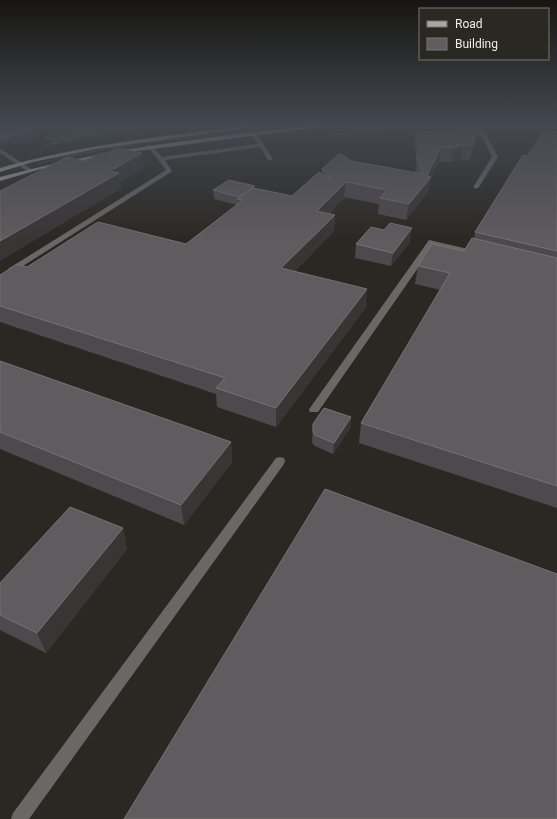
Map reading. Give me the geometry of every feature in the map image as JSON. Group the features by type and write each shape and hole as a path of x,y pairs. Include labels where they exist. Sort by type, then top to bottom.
{"main road":[{"path":"0,170 18,164"},
{"path":"0,179 54,164"}],"street":[{"path":"19,164 29,170"},
{"path":"12,269 169,171 165,164"},
{"path":"476,187 490,164"},
{"path":"314,410 432,242 484,255"},
{"path":"19,819 280,461"}],"building":[{"path":"53,164 122,164 110,171 119,173 0,241 0,191"},
{"path":"327,164 369,164 423,174 419,164 433,164 427,176 431,177 409,204 380,198 387,190 346,182 317,211 335,215 281,268 367,289 276,408 216,388 225,378 0,306 0,275 17,264 27,267 98,222 186,244 243,200 237,199 253,188 292,196 319,172 332,179 322,169"},
{"path":"517,164 557,164 557,251 475,232"},
{"path":"229,180 255,186 239,197 213,190"},
{"path":"390,223 412,228 393,253 356,244 371,227 384,230"},
{"path":"472,238 557,258 557,486 361,423 450,273 418,266 432,244 464,251"},
{"path":"0,361 231,442 181,505 0,432"},
{"path":"324,408 351,417 334,443 315,435 313,432 313,424"},
{"path":"325,489 557,574 557,819 124,819"},
{"path":"70,507 123,528 37,633 0,615 0,583"}]}
